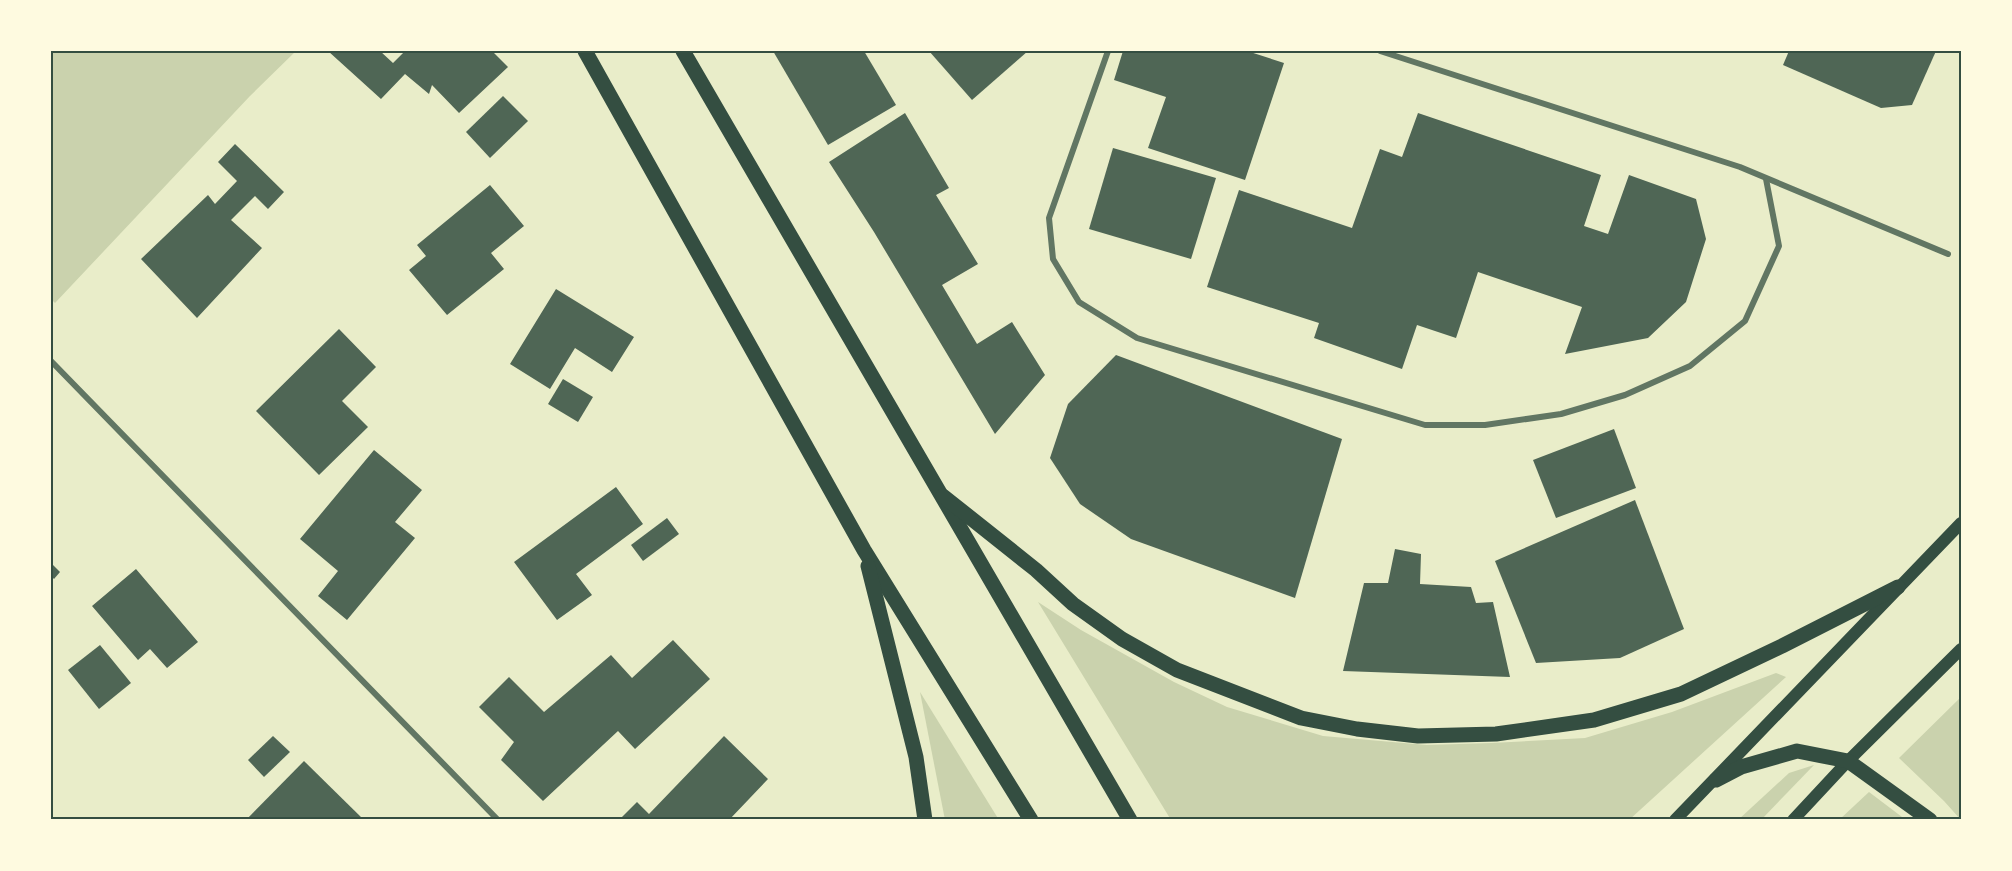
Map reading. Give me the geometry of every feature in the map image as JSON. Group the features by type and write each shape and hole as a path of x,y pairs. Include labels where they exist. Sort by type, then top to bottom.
{"main road":[{"path":"585,51 864,550 1031,820"},
{"path":"683,51 1130,820"},
{"path":"943,496 1036,570 1073,604 1122,639 1177,670 1301,718 1357,729 1418,736 1496,734 1594,720 1681,694 1898,587"},
{"path":"1675,820 1961,523"},
{"path":"864,550 916,757 925,820"},
{"path":"1793,820 1848,761 1961,649"},
{"path":"1716,780 1741,767 1797,751 1848,761 1930,820"}],"street":[{"path":"1108,51 1049,218 1053,259 1079,302 1137,338 1425,425 1485,425 1561,414 1625,394 1690,366 1745,321 1779,246 1766,179"},
{"path":"1380,51 1740,167 1948,254"},
{"path":"51,361 495,819"}],"green space":[{"path":"51,51 296,51 250,96 55,303 51,299"},
{"path":"1038,602 1081,630 1174,682 1227,707 1323,736 1427,745 1585,738 1672,712 1776,673 1786,677 1629,820 1171,820"},
{"path":"920,692 999,820 945,820"},
{"path":"1961,697 1961,820 1899,758"},
{"path":"1814,765 1761,820 1738,820 1789,773"},
{"path":"1869,792 1906,820 1839,820"}],"building":[{"path":"328,51 380,51 393,63 405,51 492,51 508,67 459,113 432,85 429,94 405,74 381,99"},
{"path":"773,51 864,51 896,105 828,145"},
{"path":"929,51 1028,51 972,100"},
{"path":"1123,51 1247,51 1284,63 1245,180 1148,148 1166,97 1114,80"},
{"path":"1789,51 1936,51 1912,105 1881,108 1783,65"},
{"path":"503,96 528,121 490,158 466,132"},
{"path":"905,113 949,188 936,195 978,264 942,285 977,344 1012,322 1045,375 995,434 874,232 829,162"},
{"path":"1418,113 1601,175 1584,226 1608,234 1629,175 1696,199 1706,239 1686,302 1648,338 1565,354 1582,307 1478,272 1456,338 1417,325 1402,369 1314,338 1319,323 1207,287 1239,190 1352,228 1380,149 1402,157"},
{"path":"235,144 284,192 268,209 255,196 231,220 262,248 197,318 141,259 208,195 215,204 237,181 218,162"},
{"path":"1113,148 1216,178 1191,259 1089,229"},
{"path":"490,185 524,226 491,253 504,269 447,315 409,270 426,256 417,245"},
{"path":"556,289 634,337 612,372 575,348 550,389 510,364"},
{"path":"339,329 376,367 342,401 368,427 319,475 256,411"},
{"path":"1116,355 1342,439 1295,598 1131,539 1080,504 1050,458 1068,404"},
{"path":"563,379 593,397 578,422 548,404"},
{"path":"1614,429 1636,488 1556,518 1533,460"},
{"path":"374,450 422,490 395,522 415,538 347,620 318,596 338,571 300,539"},
{"path":"616,487 643,524 576,574 592,595 557,620 514,562"},
{"path":"1635,500 1684,629 1620,658 1536,663 1495,561"},
{"path":"667,518 679,534 643,561 631,545"},
{"path":"1395,549 1421,554 1420,584 1471,587 1476,603 1493,602 1510,677 1343,671 1364,583 1388,583"},
{"path":"51,563 60,572 54,579 51,576"},
{"path":"136,569 198,642 167,668 150,649 138,660 92,606"},
{"path":"673,640 710,679 635,749 618,731 543,801 501,760 514,742 479,707 509,677 544,712 611,655 632,678"},
{"path":"100,645 131,683 99,709 68,670"},
{"path":"273,736 290,752 264,777 248,760"},
{"path":"724,736 768,779 729,820 619,820 637,802 649,814"},
{"path":"304,761 364,820 246,820"}]}
